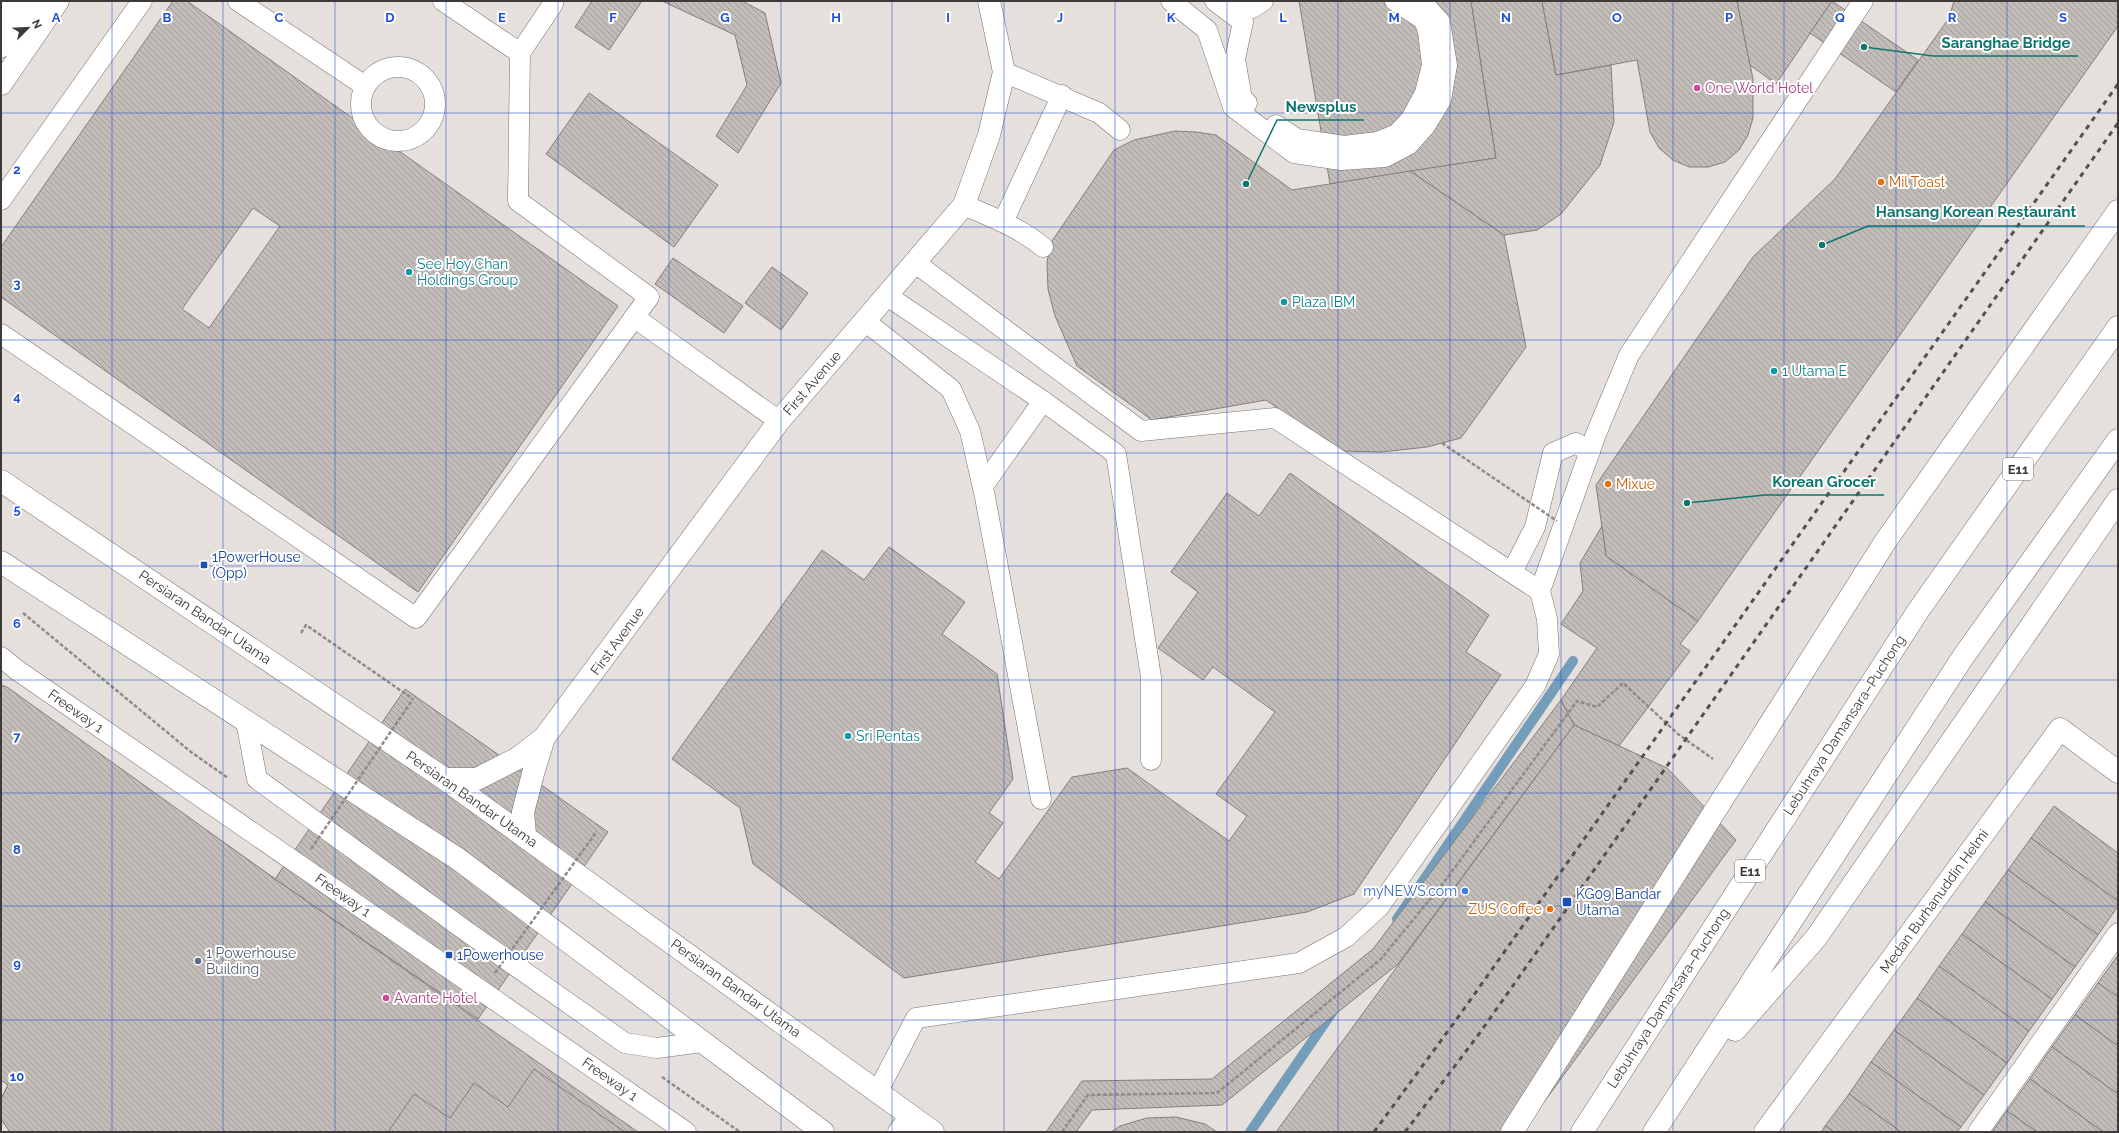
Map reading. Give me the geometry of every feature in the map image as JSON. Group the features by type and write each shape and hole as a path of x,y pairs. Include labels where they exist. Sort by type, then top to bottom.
{"main road":[{"path":"1,31 22,1"},
{"path":"1,84 58,1"},
{"name":"First Avenue","path":"445,779 477,779 518,758 544,738 779,421 866,322 886,295 964,205 989,135 1004,72 990,1"},
{"path":"1514,1127 1885,542 2118,211"},
{"name":"Lebuhraya Damansara–Puchong","path":"1582,1132 1918,611 2118,327"},
{"path":"1654,1132 1963,657 2118,440"},
{"name":"Persiaran Bandar Utama","path":"1,481 445,779 525,835 878,1091 905,1124 933,1132"},
{"path":"1686,1084 1816,938 2118,500"},
{"path":"1,562 458,859 823,1132"},
{"name":"Medan Burhanuddin Helmi","path":"1765,1132 2060,729 2118,772"},
{"name":"First Avenue","path":"525,835 523,812 544,738"}],"lane":[{"path":"1,12 8,1"},
{"path":"1,48 36,1"},
{"path":"1,200 142,1"},
{"path":"238,1 365,86"},
{"path":"443,1 520,53"},
{"path":"1,334 416,618 649,297 518,201 520,53 553,1"},
{"path":"1171,1 1207,30 1233,107 1294,153 1340,160 1385,157 1408,145 1425,126 1441,100 1447,65 1440,22 1422,1"},
{"path":"1215,1 1243,22 1234,59 1242,99 1297,139 1344,146 1378,142 1397,134 1410,120 1425,93 1432,65 1428,31 1424,20 1396,1"},
{"path":"1243,1 1252,8 1263,1"},
{"path":"878,1091 916,1018 1299,963 1346,937 1379,907 1535,686 1550,654 1547,619 1540,591 1590,452 1628,355 1863,1"},
{"path":"1004,72 1062,95 1099,113 1120,130"},
{"path":"1003,222 1062,95"},
{"path":"964,205 1003,222 1032,238 1043,247"},
{"path":"914,262 1141,431 1275,418 1540,591"},
{"path":"886,295 1043,401 1116,454 1151,677 1151,760"},
{"path":"634,317 779,421"},
{"path":"866,322 951,389 970,431 983,486 1041,799"},
{"path":"983,486 1043,401"},
{"path":"1512,572 1536,527 1553,453 1576,443 1590,452"},
{"name":"Freeway 1","path":"1,657 17,670 686,1132"},
{"path":"246,721 257,779 625,1043 657,1048 702,1042"},
{"path":"1978,1132 2118,933"}],"path":[{"path":"1442,444 1557,521"},
{"path":"301,633 306,625 412,699 311,849"},
{"path":"1597,707 1622,683 1678,734 1714,760"},
{"path":"494,973 597,831"}],"building":[{"name":"See Hoy Chan Holdings Group","path":"173,1 187,1 618,306 418,592 1,297 1,247","holes":["253,208 280,226 209,328 182,309"]},
{"path":"592,1 642,1 609,50 575,27"},
{"path":"662,1 742,1 765,13 781,83 738,153 716,136 747,85 735,35"},
{"path":"1299,1 1471,1 1496,158 1330,184"},
{"path":"1471,1 1542,1 1556,75 1611,65 1614,122 1600,165 1561,214 1537,230 1504,235 1410,171 1496,158"},
{"name":"One World Hotel","path":"1542,1 1737,1 1753,79 1753,118 1748,135 1739,150 1725,162 1708,167 1689,167 1673,160 1659,148 1650,132 1637,60 1556,75"},
{"path":"1737,1 1832,1 1776,84 1750,65"},
{"path":"1832,1 1918,60 1896,92 1810,33"},
{"name":"1 Utama E","path":"1954,1 2118,1 2118,26 1698,621 1606,556 1596,485 1753,257 1835,179 1949,18"},
{"path":"589,93 718,185 674,247 546,154"},
{"name":"Plaza IBM","path":"1175,131 1216,135 1292,190 1410,171 1504,235 1526,347 1461,438 1427,447 1381,452 1340,451 1266,400 1152,420 1077,366 1055,316 1048,289 1047,263 1050,244 1114,150 1134,140"},
{"path":"673,258 743,306 724,333 655,284"},
{"path":"772,267 808,293 781,330 745,303"},
{"name":"Sri Pentas","path":"1290,473 1489,615 1466,652 1501,675 1354,894 1307,912 904,978 753,864 740,808 672,759 822,550 864,580 889,547 965,602 942,634 997,674 1013,779 989,813 1003,823 975,862 999,879 1072,777 1127,768 1229,841 1247,816 1216,794 1275,712 1213,667 1203,680 1158,648 1198,592 1171,572 1227,493 1259,516"},
{"path":"1602,526 1606,556 1698,621 1680,644 1690,651 1619,746 1574,725 1561,700 1597,648 1561,624 1583,591 1580,563"},
{"name":"1 Powerhouse Building","path":"1,685 40,711 105,760 114,782 113,800 107,814 157,848 168,837 182,832 199,830 214,836 311,904 319,919 323,936 321,953 253,1052 229,1037 199,1086 221,1100 198,1132 10,1132 1,1119 1,1099 8,1085 1,1080"},
{"name":"1 Powerhouse Building","path":"1,685 7,687 275,879 638,1132 10,1132 1,1119 1,1099 8,1085 1,1080"},
{"path":"405,689 608,832 478,1019 275,879"},
{"path":"1561,700 1574,725 1398,964 1222,1105 1092,1110 1076,1132 1046,1132 1082,1081 1212,1079 1373,949"},
{"name":"KG09 Bandar Utama","path":"1574,725 1667,768 1736,840 1522,1132 1276,1132"},
{"path":"2054,806 2118,853 2118,901 2031,838"},
{"path":"2031,838 2118,901 2118,906 2098,935 2008,870"},
{"path":"2008,870 2098,935 2075,967 1985,902"},
{"path":"1985,902 2075,967 2052,999 1962,934"},
{"path":"1962,934 2052,999 2029,1031 1939,966"},
{"path":"2118,955 2118,997 2098,983"},
{"path":"1939,966 2029,1031 2007,1063 1917,998"},
{"path":"2098,983 2118,997 2118,1046 2075,1015"},
{"path":"1917,998 2007,1063 1984,1095 1894,1030"},
{"path":"2075,1015 2118,1046 2118,1094 2052,1047"},
{"path":"1894,1030 1984,1095 1961,1127 1871,1062"},
{"path":"2052,1047 2118,1094 2118,1132 2103,1132 2030,1079"},
{"path":"1871,1062 1961,1127 1957,1132 1901,1132 1849,1094"},
{"path":"534,1069 625,1132 388,1132 414,1094 450,1118 474,1083 508,1107"},
{"path":"2030,1079 2103,1132 2037,1132 2007,1111"},
{"path":"1849,1094 1901,1132 1834,1132 1825,1126"},
{"path":"2007,1111 2037,1132 1992,1132"},
{"path":"1176,1117 1205,1124 1217,1132 1111,1132 1120,1126 1147,1118"},
{"path":"1825,1126 1834,1132 1821,1132"}],"waterway":[{"path":"1397,919 1573,661"},
{"path":"1250,1132 1333,1011"}],"railway":[{"path":"1374,1132 1459,1016 2118,84"},
{"path":"1405,1132 1479,1034 2118,123"}],"place":[{"name":"Saranghae Bridge","path":"1864,47"},
{"name":"One World Hotel","path":"1697,88"},
{"name":"Mil Toast","path":"1881,182"},
{"name":"Newsplus","path":"1246,184"},
{"name":"Hansang Korean Restaurant","path":"1822,245"},
{"name":"See Hoy Chan Holdings Group","path":"409,272"},
{"name":"Plaza IBM","path":"1284,302"},
{"name":"1 Utama E","path":"1774,371"},
{"name":"Mixue","path":"1608,484"},
{"name":"Korean Grocer","path":"1687,503"},
{"name":"1PowerHouse (Opp)","path":"204,565"},
{"name":"Sri Pentas","path":"848,736"},
{"name":"myNEWS.com","path":"1465,891"},
{"name":"KG09 Bandar Utama","path":"1567,902"},
{"name":"ZUS Coffee","path":"1550,909"},
{"name":"1Powerhouse","path":"449,955"},
{"name":"1 Powerhouse Building","path":"198,961"},
{"name":"Avante Hotel","path":"386,998"}]}
